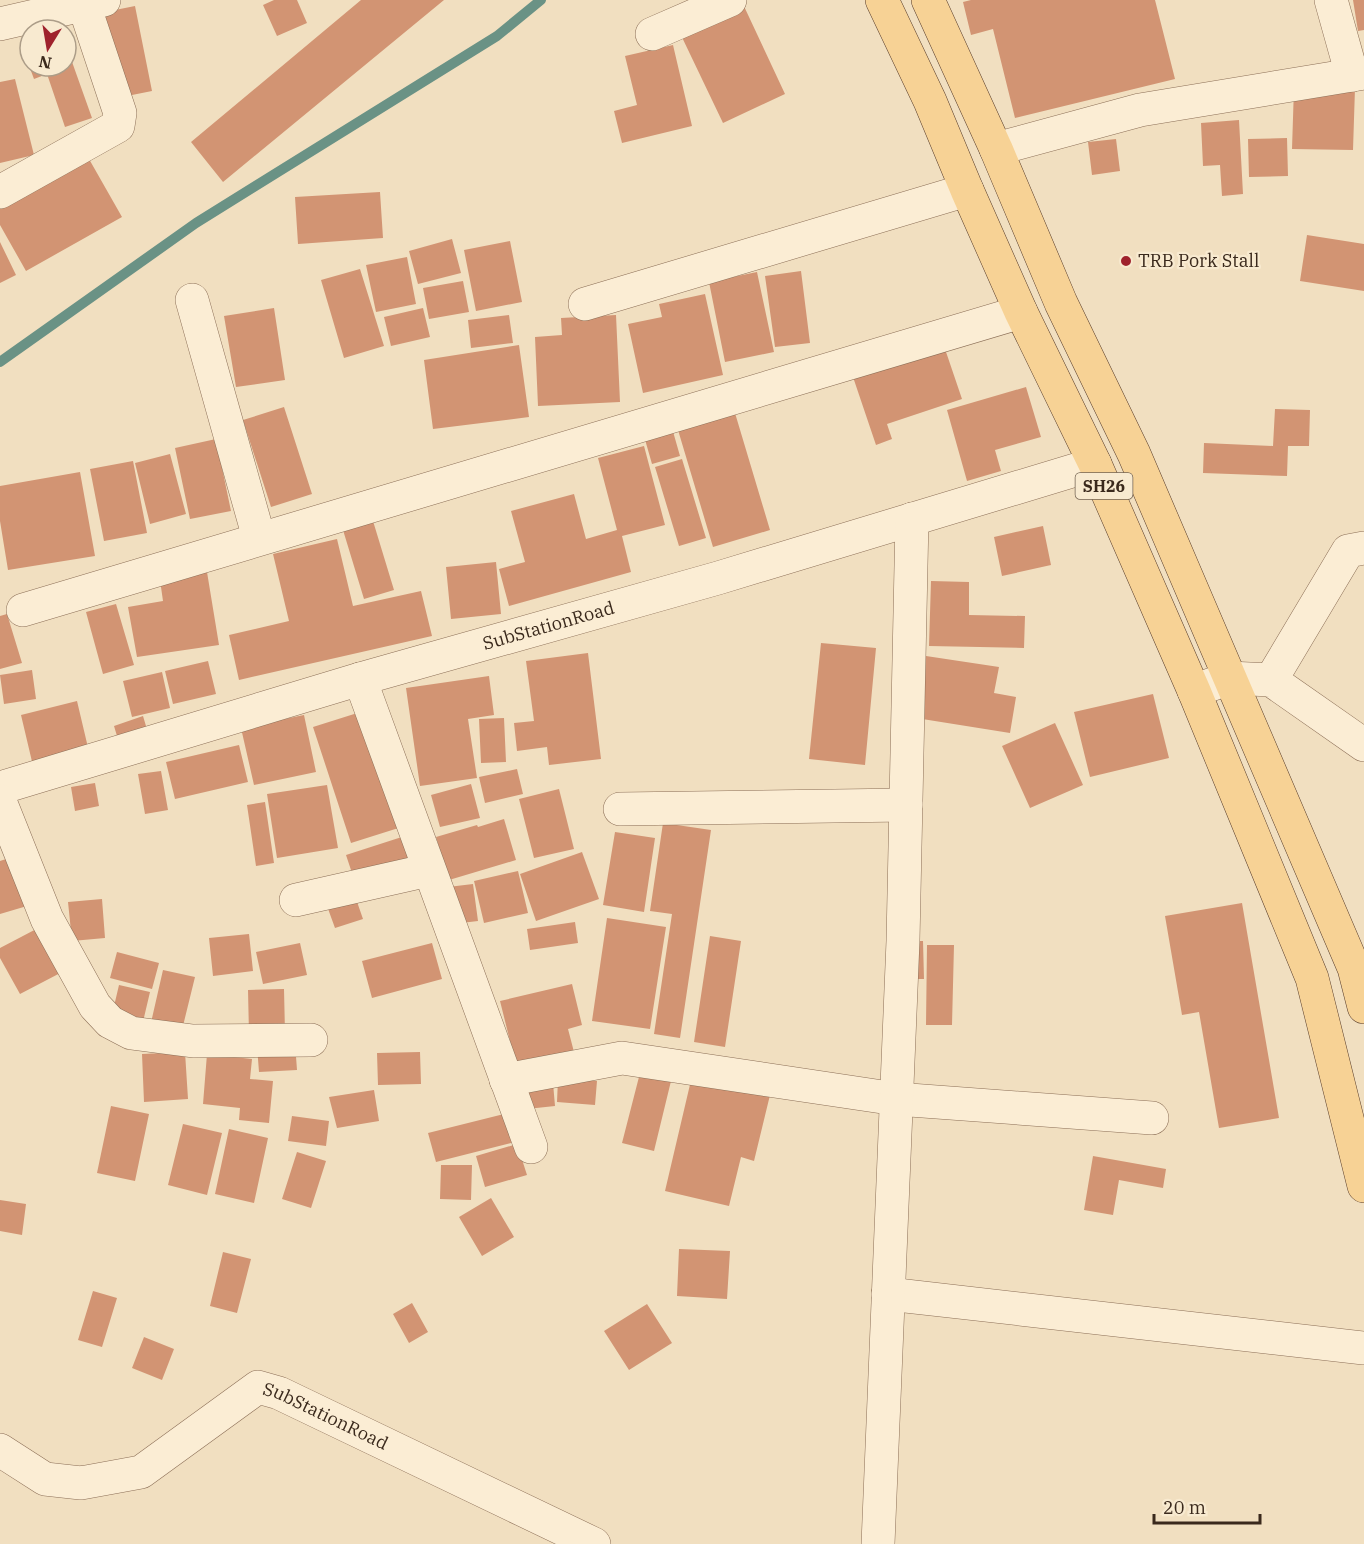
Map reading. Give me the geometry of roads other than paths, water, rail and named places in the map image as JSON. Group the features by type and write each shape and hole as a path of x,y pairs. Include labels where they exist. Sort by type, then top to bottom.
{"main road":[{"name":"SH26","path":"882,0 930,101 1021,312 1095,464 1194,691 1312,978 1364,1186"},
{"name":"SH26","path":"928,0 996,149 1061,303 1134,454 1354,968 1364,1007"}],"street":[{"path":"652,34 730,0"},
{"path":"996,149 1140,110 1358,74 1331,0"},
{"path":"0,24 94,2 120,113 118,126 0,192"},
{"path":"585,304 967,190"},
{"path":"192,300 259,538"},
{"path":"23,610 1021,312"},
{"name":"SubStationRoad","path":"0,788 360,679 718,578 1095,464"},
{"path":"878,1544 906,805 912,519"},
{"path":"1271,680 1348,551 1364,548"},
{"path":"1194,691 1229,678 1271,680 1364,745"},
{"path":"360,679 531,1147"},
{"path":"0,801 47,919 95,1006 110,1022 131,1033 194,1041 311,1040"},
{"path":"620,808 906,805"},
{"path":"296,900 429,870"},
{"path":"506,1080 622,1058 896,1099 1152,1118"},
{"path":"888,1294 1364,1348"},
{"name":"SubStationRoad","path":"0,1450 45,1479 81,1483 141,1472 258,1387 279,1392 594,1544"}],"waterway":[{"path":"0,362 196,223 497,36 541,0"}],"place":[{"name":"TRB Pork Stall","path":"1126,261"}]}
